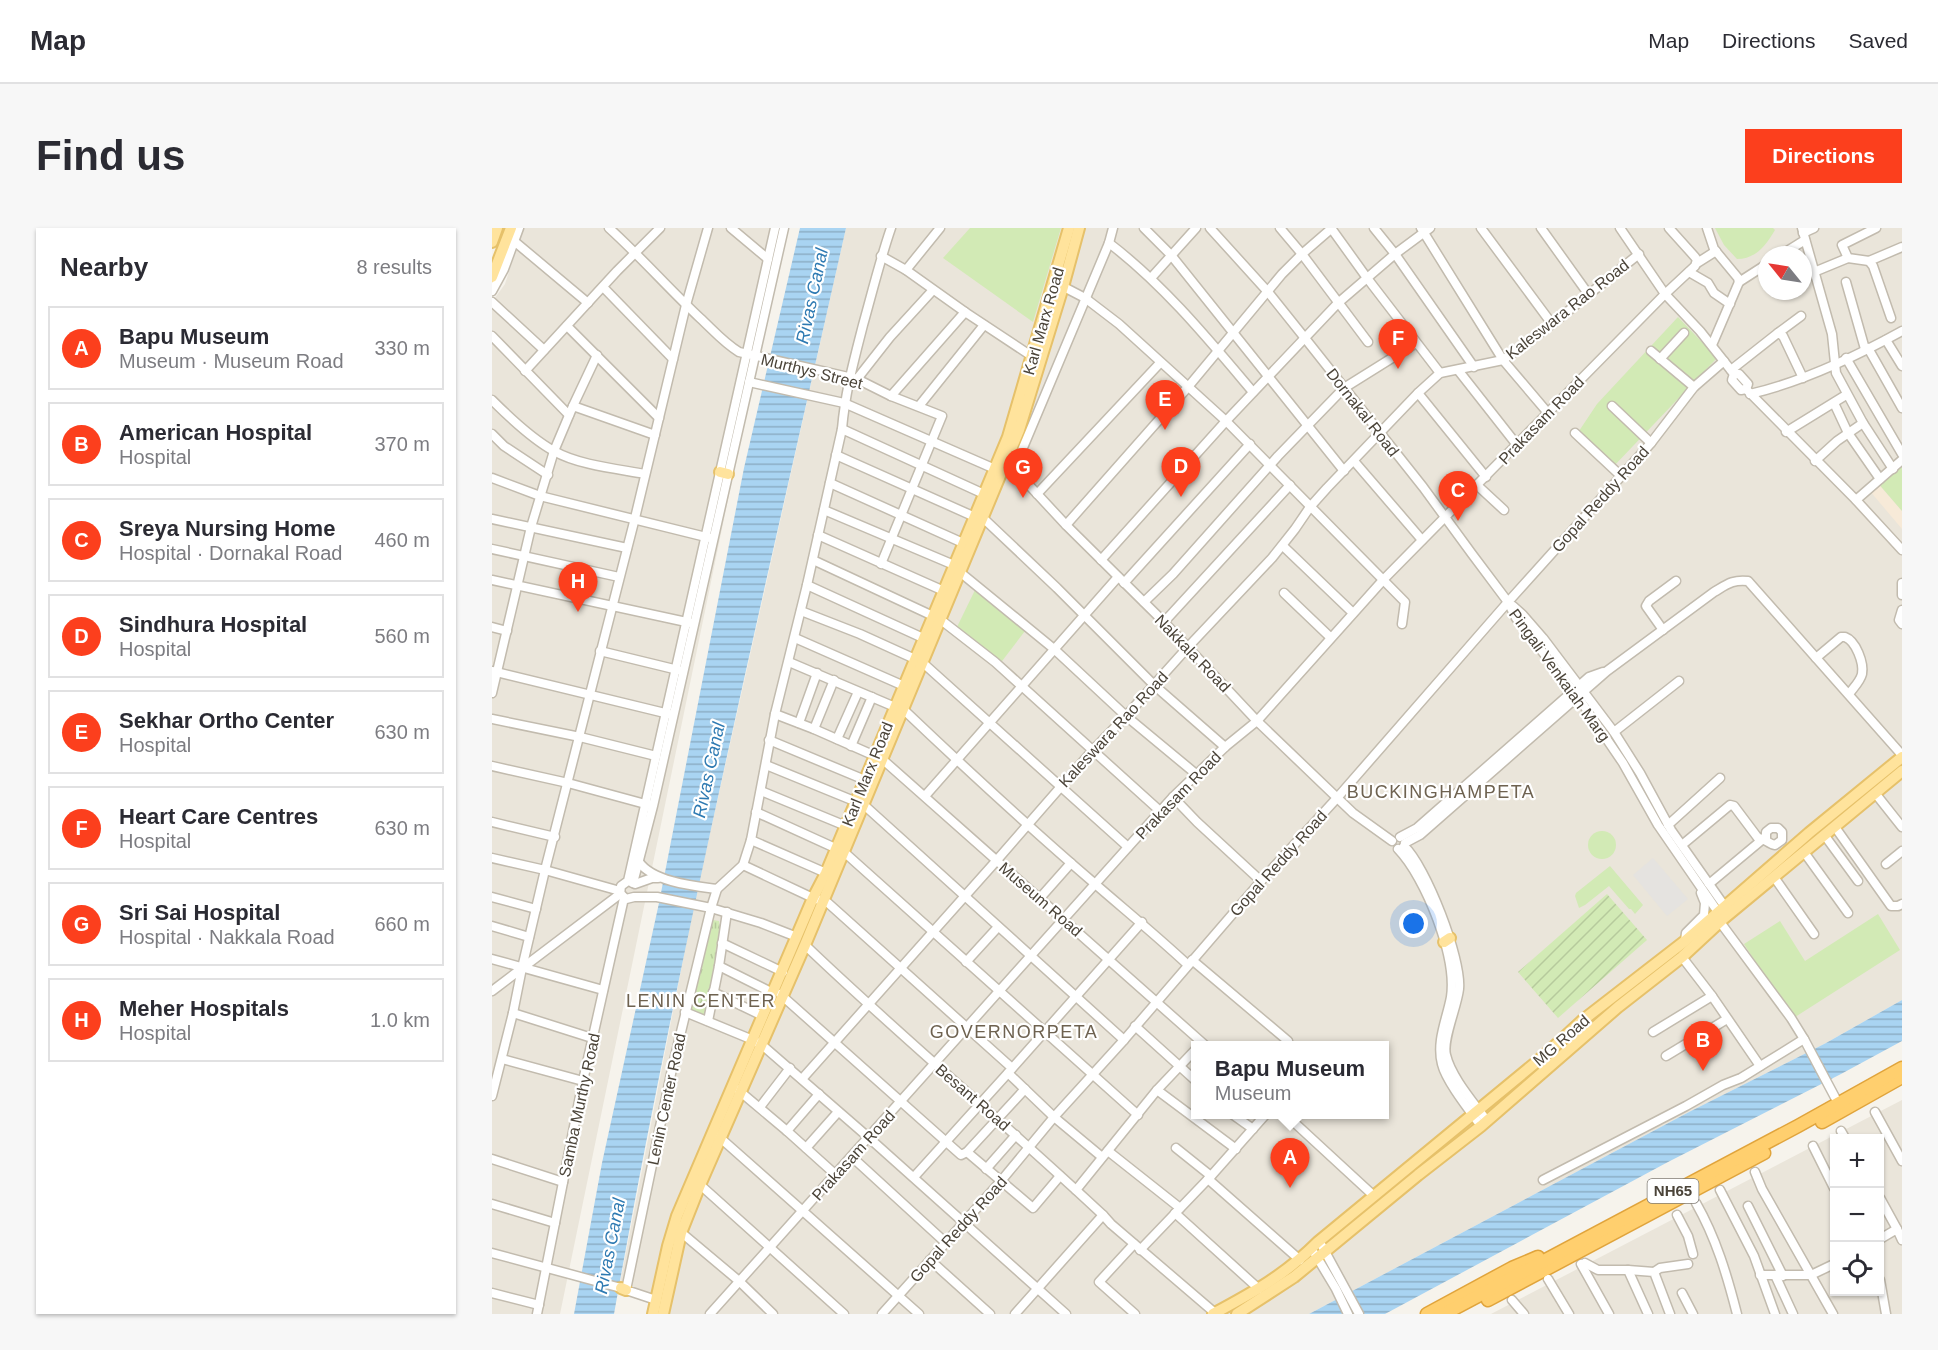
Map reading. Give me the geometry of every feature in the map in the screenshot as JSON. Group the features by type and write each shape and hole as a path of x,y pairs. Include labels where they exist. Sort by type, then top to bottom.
{"highway":[{"name":"NH65","path":"1461,1314 1569,1258 1800,1129 1836,1100 1902,1068"},
{"name":"NH65","path":"1444,1314 1575,1244 1902,1077"},
{"path":"1427,1314 1533,1258 1575,1244"}],"main road":[{"path":"492,242 497,228"},
{"path":"492,277 511,228"},
{"name":"Karl Marx Road","path":"817,900 860,803 979,517 1019,430 1059,285 1069,228"},
{"name":"Karl Marx Road","path":"899,708 904,686 919,661 923,638 937,618 944,591 958,569 963,543 979,517 984,494 1004,465 1033,357 1079,228"},
{"name":"MG Road","path":"1214,1314 1259,1289 1318,1250 1484,1123 1618,1007 1682,957 1724,915 1745,889 1902,756"},
{"name":"Karl Marx Road","path":"653,1314 661,1306 678,1230 696,1181 801,941 826,873 840,850 846,826 860,803 865,780 878,758"},
{"name":"MG Road","path":"1237,1314 1294,1277 1318,1250 1374,1196 1545,1055 1583,1020 1685,941 1774,877 1902,771"},
{"name":"Karl Marx Road","path":"757,1043 763,1017 777,993 783,972 801,941"}],"street":[{"path":"492,291 504,269 519,228"},
{"path":"609,228 636,252 730,347 751,356"},
{"path":"525,371 660,228"},
{"path":"492,1096 545,870 686,305 708,228"},
{"path":"731,228 768,259"},
{"path":"724,473 751,382 751,356 775,228"},
{"path":"492,858 545,870 621,894 629,899 634,897 637,890 632,883 669,714 751,356 784,228"},
{"path":"621,894 621,886 652,878 717,889 743,866 751,840 769,740 795,638 842,429 844,403 854,378 881,256 891,228"},
{"path":"906,270 940,228"},
{"path":"751,382 844,403 932,440 1004,465 1085,297 1109,243 1113,228"},
{"path":"1144,228 1171,255 1344,471"},
{"path":"1151,278 1196,228"},
{"name":"Dornakal Road","path":"1210,228 1268,292 1304,337 1508,602"},
{"path":"1280,228 1368,342"},
{"path":"1066,525 1302,254 1332,228 1440,373"},
{"path":"1374,228 1395,254 1474,367"},
{"path":"1481,228 1552,324"},
{"path":"1541,228 1589,295"},
{"path":"1621,228 1665,294 1712,345 1733,372"},
{"path":"1670,228 1695,257 1697,263"},
{"path":"1707,228 1716,251 1739,282"},
{"path":"1790,246 1803,234 1814,228"},
{"path":"1848,258 1842,245 1876,228"},
{"path":"1101,560 1304,337 1338,303 1425,229 1503,360 1548,413"},
{"path":"1803,234 1832,334 1836,373 1846,395 1893,469"},
{"path":"514,241 588,303"},
{"path":"1109,243 1151,278 1253,392"},
{"path":"1814,272 1848,258 1869,261 1902,247"},
{"name":"Prakasam Road","path":"710,1314 1173,797 1225,747 1257,721 1330,637 1422,540 1446,519 1665,294 1697,263 1716,251"},
{"name":"Kaleswara Rao Road","path":"802,1079 934,932 1059,787 1283,546 1310,507 1418,393 1440,373 1503,360 1639,254"},
{"path":"881,256 906,270 1033,357"},
{"path":"1869,261 1873,266 1891,318"},
{"path":"1712,345 1739,282 1758,270"},
{"path":"1689,272 1708,283 1714,293 1730,304"},
{"path":"1846,282 1867,349 1902,408"},
{"path":"1059,285 1085,297 1119,324 1250,444 1405,602 1402,624"},
{"path":"603,286 673,359"},
{"path":"854,378 933,290"},
{"path":"492,302 544,350"},
{"path":"891,396 965,312"},
{"path":"1801,316 1733,372 1732,380 1741,390 1779,387 1902,332"},
{"path":"919,406 984,325"},
{"path":"567,326 659,418"},
{"path":"1660,359 1684,333"},
{"path":"1778,333 1783,336 1803,378"},
{"path":"492,336 568,415"},
{"path":"1886,340 1902,366"},
{"path":"1144,602 1173,574 1344,388 1416,343"},
{"path":"1651,351 1694,387"},
{"path":"492,693 494,671 502,651 540,496 568,415 597,355"},
{"name":"Murthys Street","path":"751,356 854,378 891,396 942,416 932,440"},
{"path":"1846,358 1902,454"},
{"name":"Gopal Reddy Road","path":"882,1314 1001,1181 1261,881 1651,443 1694,387 1724,361"},
{"path":"1037,494 1160,363"},
{"path":"1458,370 1517,445"},
{"path":"1748,391 1902,550"},
{"path":"1418,393 1486,477"},
{"path":"1786,432 1846,395"},
{"path":"492,399 510,417 554,451 590,464 645,474"},
{"path":"1834,403 1848,433 1880,479"},
{"path":"573,406 655,435"},
{"path":"1612,406 1651,443"},
{"path":"1815,461 1863,423"},
{"path":"842,429 984,494"},
{"path":"1575,433 1621,476"},
{"path":"492,434 504,446 548,474"},
{"path":"882,564 932,440"},
{"path":"925,796 1084,615 1121,580 1250,444"},
{"path":"836,455 979,517 1084,615 1154,685 1225,747"},
{"path":"1856,500 1902,460"},
{"path":"1354,461 1422,540"},
{"name":"Nakkala Road","path":"1004,465 1037,494 1164,622 1257,721 1337,798 1367,824 1400,843 1411,853 1425,876 1447,940 1452,978 1450,1002 1442,1033 1441,1062 1448,1077 1484,1123"},
{"path":"492,478 540,496 709,538"},
{"path":"830,483 963,543"},
{"path":"1164,622 1290,485"},
{"path":"1478,486 1504,510"},
{"path":"824,510 893,538 958,569 1054,649 1126,716 1196,774"},
{"path":"492,519 627,548"},
{"path":"818,535 944,591"},
{"path":"1283,546 1353,613"},
{"path":"492,549 619,577"},
{"path":"813,560 937,618 986,655 1160,811"},
{"path":"492,580 690,622"},
{"path":"1400,843 1420,835 1579,691 1714,592 1733,581 1748,580 1902,756"},
{"path":"1663,630 1646,606 1649,601 1676,581"},
{"path":"1902,583 1902,594"},
{"path":"807,585 923,638"},
{"path":"1284,593 1330,637"},
{"name":"Pingali Venkaiah Marg","path":"1508,602 1523,615 1579,691 1614,732 1650,789 1668,825 1710,886 1724,915"},
{"path":"1902,610 1899,620 1902,624"},
{"path":"801,611 860,633 919,661 1128,847"},
{"path":"492,627 507,631"},
{"path":"1816,658 1841,638 1845,637 1853,641 1863,670 1860,680 1849,694"},
{"path":"795,638 904,686"},
{"path":"492,649 502,651"},
{"path":"600,651 679,671"},
{"path":"789,662 899,708 1095,884 1288,1041"},
{"path":"494,671 669,714"},
{"path":"799,723 817,673"},
{"path":"814,729 834,680"},
{"path":"1614,732 1678,681"},
{"name":"Pingali Venkaiah Marg","path":"1579,691 1658,825 1724,915"},
{"path":"837,739 858,692"},
{"path":"851,746 872,698"},
{"path":"632,883 639,862 656,756 669,714"},
{"name":"Museum Road","path":"775,714 878,758 925,796 1064,918 1199,1041"},
{"path":"492,719 580,737 656,756"},
{"path":"769,740 865,780"},
{"path":"766,765 860,803 1124,1040"},
{"path":"492,766 568,783 649,805"},
{"path":"1668,825 1720,778"},
{"path":"1640,794 1650,789"},
{"path":"761,791 846,826"},
{"path":"1875,793 1902,827"},
{"path":"1173,797 1261,881"},
{"path":"1682,845 1730,805 1734,806 1758,838 1765,839 1710,886 1721,894 1727,895 1745,889"},
{"path":"756,812 840,850 1138,1115"},
{"path":"492,822 555,837"},
{"path":"1835,827 1891,906 1902,904"},
{"path":"1825,836 1858,881"},
{"path":"751,840 826,873"},
{"path":"1886,864 1902,851"},
{"path":"1804,852 1848,913"},
{"path":"639,862 648,872 661,878"},
{"path":"1040,898 1071,863"},
{"path":"743,866 828,903 967,1028 1054,1118 1105,1154 1178,1211 1259,1289"},
{"path":"1774,877 1814,934"},
{"path":"1685,941 1686,933 1704,915 1705,903 1699,882"},
{"name":"Lenin Center Road","path":"624,1289 685,1012 717,889"},
{"path":"492,991 621,894"},
{"name":"Samba Murthy Road","path":"538,1309 621,894"},
{"path":"492,897 536,909"},
{"name":"Besant Road","path":"634,897 657,897 727,912 761,923 801,941 868,1005 1214,1314"},
{"path":"708,1021 727,912"},
{"path":"1724,915 1805,1041 1836,1100"},
{"path":"914,1177 1142,922"},
{"path":"492,926 529,937"},
{"path":"966,962 998,927"},
{"path":"722,943 783,972"},
{"path":"1682,957 1760,1066"},
{"path":"492,959 603,990"},
{"path":"719,966 777,993 957,1154 967,1152 1025,1089"},
{"path":"713,992 763,1017"},
{"path":"1653,1032 1712,996"},
{"path":"685,1012 757,1043 790,1068 1066,1314"},
{"path":"513,1013 592,1038"},
{"path":"1666,1056 1727,1019"},
{"path":"1135,1026 1191,1076"},
{"path":"1543,1180 1686,1106 1723,1084 1741,1078 1805,1041"},
{"path":"1076,1190 1157,1090 1191,1054"},
{"path":"502,1059 583,1081"},
{"path":"760,1107 790,1068"},
{"path":"736,1089 760,1107 836,1175"},
{"path":"1157,1090 1191,1115"},
{"path":"787,1131 819,1094"},
{"path":"806,1148 838,1112"},
{"path":"1875,1112 1902,1161"},
{"path":"1196,1119 1236,1149"},
{"path":"1239,1119 1254,1130"},
{"path":"1135,1314 1099,1282 1178,1211 1262,1119"},
{"path":"1290,1119 1374,1196"},
{"path":"716,1135 919,1314"},
{"path":"986,1169 1016,1135"},
{"path":"1813,1146 1830,1180"},
{"path":"1176,1148 1300,1260"},
{"path":"967,1152 1033,1208 1060,1176"},
{"path":"852,1157 946,1243"},
{"path":"492,1159 563,1182"},
{"path":"1755,1172 1762,1189 1833,1314"},
{"path":"696,1181 844,1314"},
{"path":"1720,1190 1754,1256 1775,1314"},
{"path":"1696,1203 1727,1272 1737,1314"},
{"path":"492,1204 555,1222"},
{"path":"1884,1205 1902,1240"},
{"path":"1748,1206 1779,1275 1793,1314"},
{"path":"1015,1314 1103,1215"},
{"path":"1677,1215 1688,1236 1693,1254"},
{"path":"1884,1237 1898,1229"},
{"path":"678,1230 773,1314"},
{"path":"1318,1250 1359,1314"},
{"path":"492,1253 624,1289 661,1306"},
{"path":"930,1260 990,1314"},
{"path":"1609,1314 1583,1263 1598,1270 1654,1272 1660,1268 1688,1264"},
{"path":"1760,1275 1811,1275 1830,1266"},
{"path":"1628,1270 1648,1314"},
{"path":"1654,1272 1670,1314"},
{"path":"1548,1279 1569,1314"},
{"path":"1340,1287 1348,1314"},
{"path":"1682,1293 1693,1314"},
{"path":"492,1295 538,1309"},
{"path":"1883,1296 1886,1314"},
{"path":"1512,1300 1524,1314"}],"shaded area":[{"path":"523,228 784,228 560,1314 492,1314 492,302 505,284"},
{"path":"846,228 1902,228 1902,1000 1826,1043 1689,1112 1309,1314 661,1314 662,1309 619,1288 693,909"},
{"path":"1877,482 1902,511 1902,529 1869,490"},
{"path":"1653,858 1688,899 1667,916 1633,875"},
{"path":"1902,1100 1902,1314 1491,1314 1830,1137 1830,1296 1884,1296 1884,1134 1837,1134"}],"green space":[{"path":"970,228 1061,228 1033,322 943,258"},
{"path":"1715,228 1773,228 1775,230 1764,246 1758,246 1758,251 1750,257 1737,259 1724,245"},
{"path":"1678,317 1717,358 1612,468 1575,437 1597,404"},
{"path":"1902,461 1902,511 1877,482"},
{"path":"975,590 1025,631 999,665 957,627"},
{"path":"1602,831 1612,835 1616,845 1612,855 1602,859 1592,855 1588,845 1592,835"},
{"path":"1610,866 1643,905 1635,914 1609,886 1579,908 1576,893"},
{"path":"1607,894 1647,940 1558,1018 1518,972"},
{"path":"1878,914 1900,950 1792,1019 1744,944 1780,921 1805,961"},
{"path":"713,920 719,921 720,929 708,1016 687,1011 710,923"}],"water":[{"name":"Rivas Canal","path":"800,228 846,228 695,905 639,1177 614,1314 574,1314 602,1163 659,903 744,468"},
{"path":"1902,1000 1902,1041 1841,1074 1668,1162 1385,1314 1309,1314 1689,1112 1826,1043"}],"place":[{"name":"Heart Care Centres","path":"1398,369"},
{"name":"Sekhar Ortho Center","path":"1165,430"},
{"name":"Sindhura Hospital","path":"1181,497"},
{"name":"Sri Sai Hospital","path":"1023,498"},
{"name":"Sreya Nursing Home","path":"1458,521"},
{"name":"Meher Hospitals","path":"578,612"},
{"name":"American Hospital","path":"1703,1071"},
{"name":"Bapu Museum","path":"1290,1188"}],"district":[{"name":"BUCKINGHAMPETA","path":"1441,792"},
{"name":"LENIN CENTER","path":"701,1001"},
{"name":"GOVERNORPETA","path":"1014,1032"}]}
